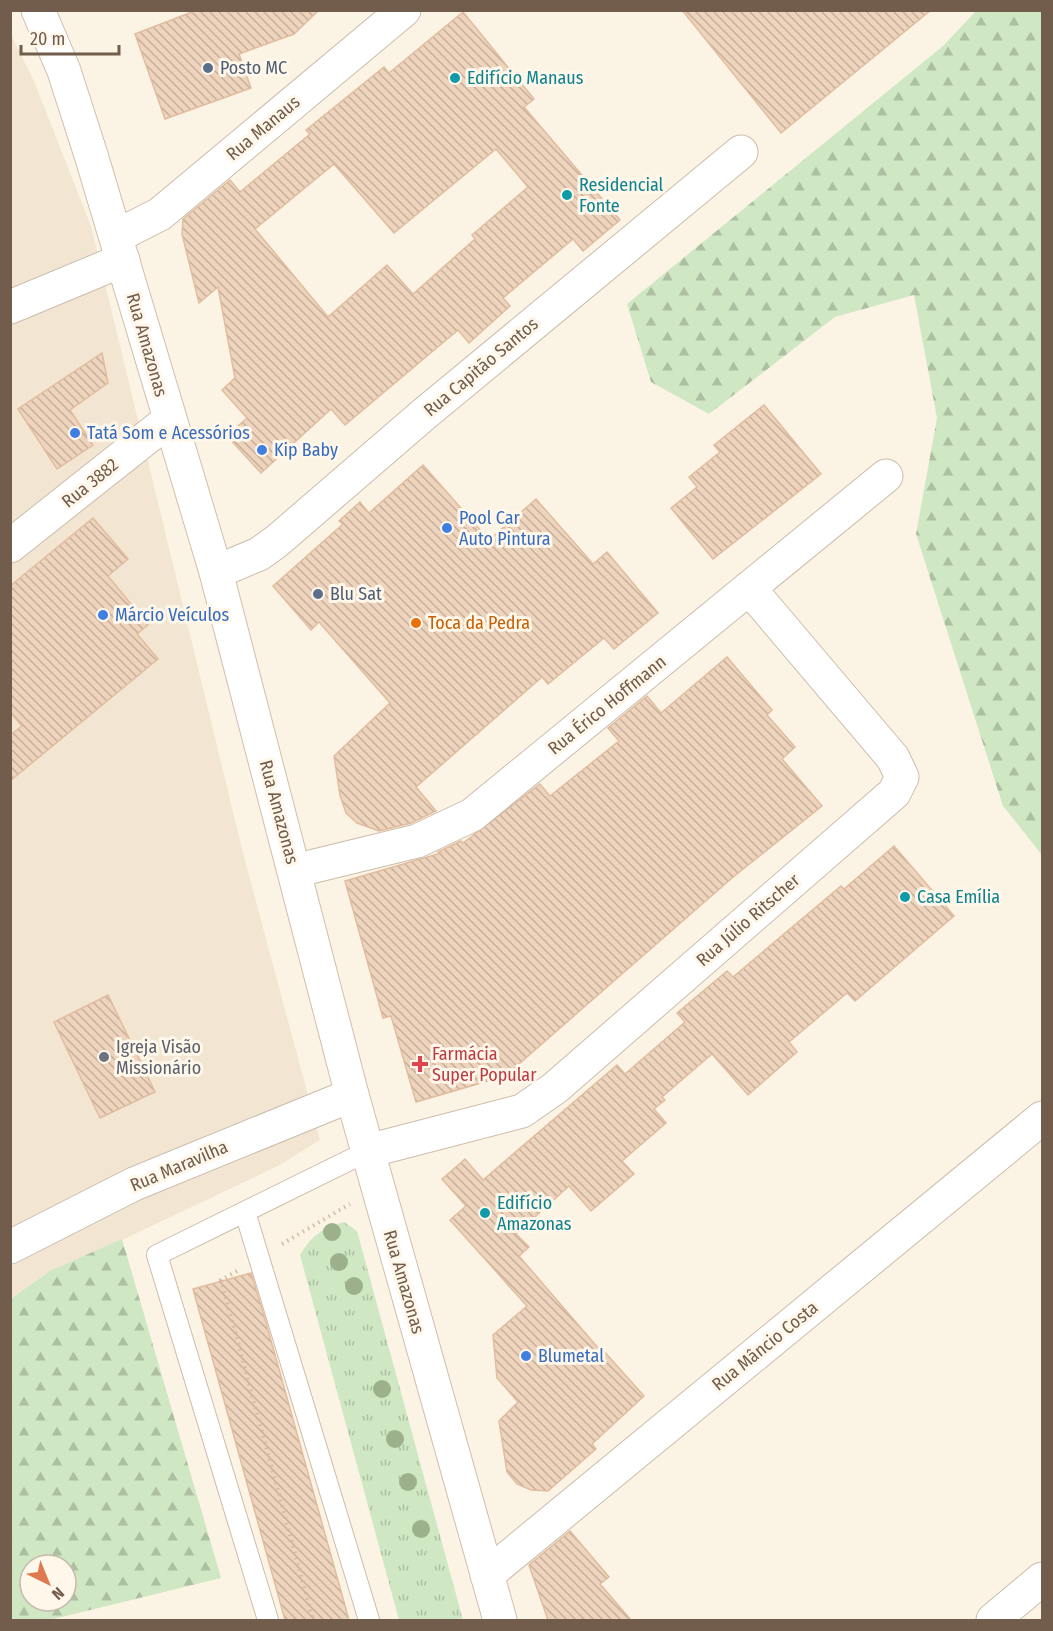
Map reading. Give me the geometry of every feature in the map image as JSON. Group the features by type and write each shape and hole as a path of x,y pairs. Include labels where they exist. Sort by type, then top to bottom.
{"street":[{"name":"Rua Amazonas","path":"38,10 64,71 120,248 169,420 216,572 352,1095 500,1620"},
{"name":"Rua Manaus","path":"10,307 120,248 404,10"},
{"name":"Rua Capitão Santos","path":"216,572 259,554 277,541 423,415 741,152"},
{"name":"Rua 3882","path":"10,546 169,420"},
{"name":"Rua Érico Hoffmann","path":"294,871 417,841 472,815 886,476"},
{"name":"Rua Júlio Ritscher","path":"368,1150 522,1111 555,1088 894,793 902,777 893,758 749,588"},
{"name":"Rua Maravilha","path":"10,1246 134,1184 352,1095"},
{"name":"Rua Mâncio Costa","path":"487,1575 1042,1118"},
{"path":"993,1620 1042,1579"}],"lane":[{"path":"268,1620 157,1255 368,1150"},
{"path":"245,1212 369,1620"}],"shaded area":[{"path":"10,32 34,81 91,226 243,853 320,1140 278,1166 122,1240 221,1578 78,1613 78,1553 18,1553 18,1613 78,1613 49,1620 10,1620"}],"green space":[{"path":"976,11 1042,11 1042,855 1003,806 916,534 937,418 914,295 835,317 709,414 651,382 627,304 943,46"},
{"path":"344,1222 357,1231 463,1620 399,1620 300,1255 318,1234"},
{"path":"122,1239 221,1578 78,1613 78,1553 18,1553 18,1613 78,1613 49,1620 11,1620 11,1299 50,1271"}],"building":[{"path":"197,10 319,10 294,34 239,54 251,88 165,119 135,34"},
{"path":"682,10 931,10 781,133"},
{"path":"463,12 534,99 524,107 620,220 583,251 573,239 503,298 510,306 469,343 458,330 345,425 331,409 261,473 227,436 247,418 222,390 235,378 218,287 199,303 182,234 183,219 230,180 240,192 310,134 306,130 384,67 389,73","holes":["496,149 528,187 472,235 475,239 413,294 387,265 328,317 255,229 334,164 394,233"]},
{"path":"102,353 108,383 70,410 93,445 57,469 18,409"},
{"path":"764,405 821,474 713,559 671,508 697,487 689,477 720,452 714,445"},
{"path":"423,465 489,540 536,499 593,564 607,552 658,613 614,649 604,638 548,684 542,677 416,787 436,811 411,823 379,831 357,823 346,813 340,795 334,756 390,703 319,622 311,630 273,586 343,524 339,521 360,502 369,513"},
{"path":"93,518 128,559 108,576 148,625 137,634 158,659 10,781 10,735 22,726 10,712 10,586"},
{"path":"727,657 772,710 767,715 795,747 782,759 822,806 732,878 505,1076 416,1102 391,1016 383,1018 345,881 441,853 438,852 461,841 463,843 540,784 550,796 619,741 608,728 647,696 661,713"},
{"path":"894,846 954,916 855,1001 847,993 789,1042 797,1052 748,1095 712,1054 662,1097 665,1100 654,1109 666,1123 622,1161 634,1174 591,1211 569,1186 516,1234 529,1247 519,1256 599,1349 601,1348 644,1396 592,1444 596,1449 548,1491 531,1490 517,1484 507,1472 499,1421 518,1402 497,1378 493,1335 527,1306 450,1220 466,1206 442,1179 465,1159 483,1180 617,1065 625,1074 685,1022 677,1013 727,971 733,977 841,886 844,889"},
{"name":"Igreja Visão Missionário","path":"108,995 155,1092 100,1118 54,1022"},
{"path":"251,1273 349,1620 285,1620 193,1289"},
{"path":"570,1531 609,1577 600,1584 631,1620 548,1620 529,1565"}],"place":[{"name":"Posto MC","path":"208,68"},
{"name":"Edifício Manaus","path":"455,78"},
{"name":"Residencial Fonte","path":"567,195"},
{"name":"Tatá Som e Acessórios","path":"75,433"},
{"name":"Kip Baby","path":"262,450"},
{"name":"Pool Car Auto Pintura","path":"447,528"},
{"name":"Blu Sat","path":"318,594"},
{"name":"Márcio Veículos","path":"103,615"},
{"name":"Toca da Pedra","path":"416,623"},
{"name":"Casa Emília","path":"905,897"},
{"name":"Igreja Visão Missionário","path":"104,1057"},
{"name":"Farmácia Super Popular","path":"420,1064"},
{"name":"Edifício Amazonas","path":"485,1213"},
{"name":"Blumetal","path":"526,1356"}]}
